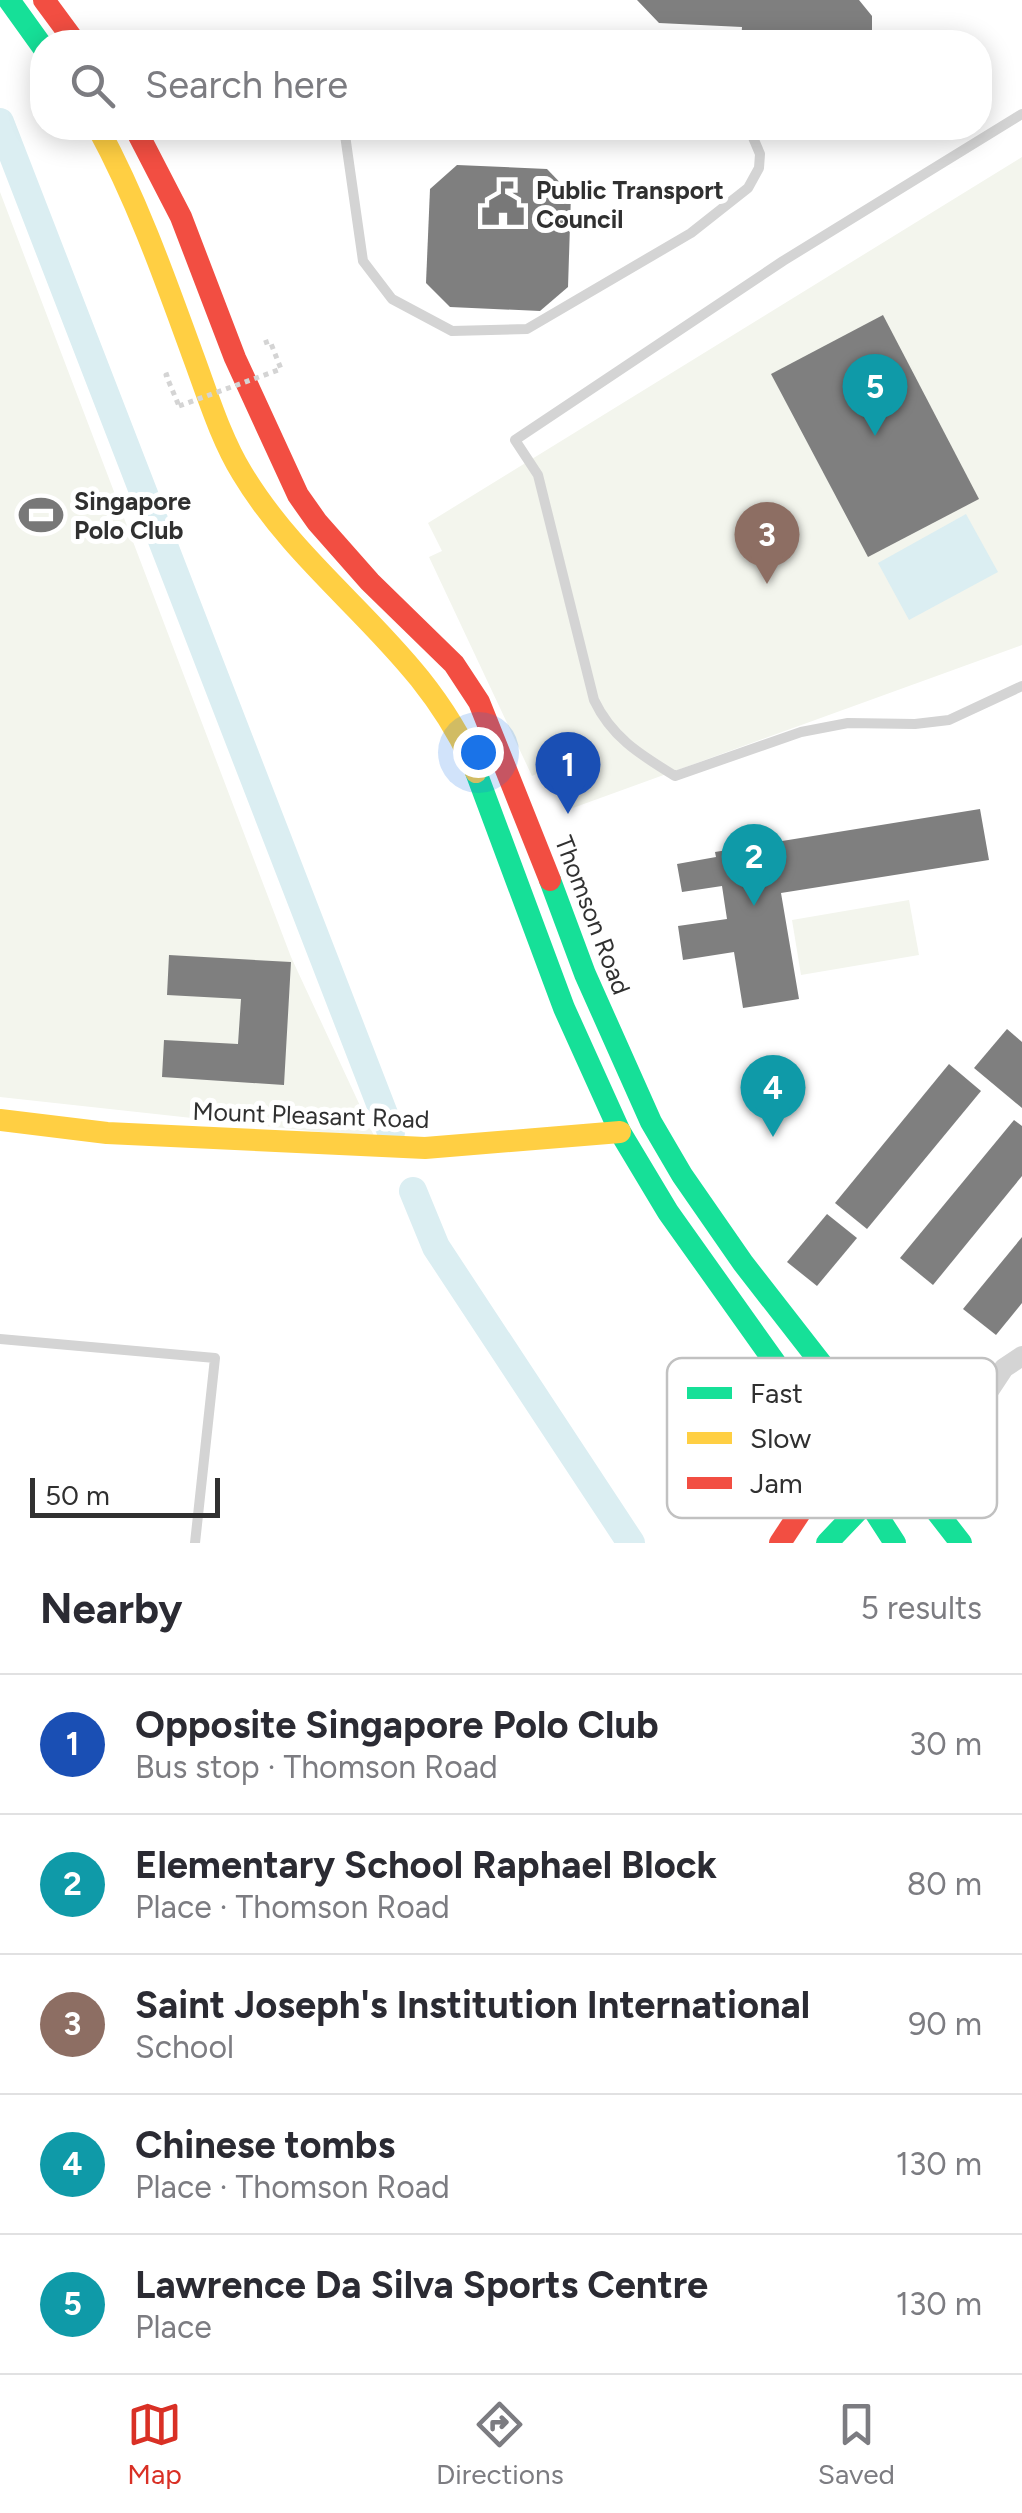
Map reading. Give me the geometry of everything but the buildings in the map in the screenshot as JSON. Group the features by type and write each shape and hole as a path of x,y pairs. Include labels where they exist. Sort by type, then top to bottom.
{"main road":[{"path":"9,0 31,30"},
{"path":"44,0 66,30"},
{"path":"104,140 158,257 218,420 256,497 313,566 421,676 454,724 484,792 567,1019 620,1132 676,1224 773,1358"},
{"name":"Thomson Road","path":"141,140 180,217 235,358 298,495 370,582 454,664 478,702 532,831 584,974 651,1122 682,1176 742,1263 816,1358"},
{"name":"Mount Pleasant Road","path":"0,1120 106,1133 425,1148 620,1132"},
{"path":"780,1543 796,1518"},
{"path":"827,1543 851,1518"},
{"path":"880,1518 895,1543"},
{"name":"Thomson Road","path":"942,1518 962,1543"}],"street":[{"path":"997,1379 1004,1368 1022,1356"}],"lane":[{"path":"992,132 1022,114"},
{"path":"346,140 363,261 392,299 452,332 527,329 691,233 748,188 760,154 755,140"},
{"path":"980,140 782,261 515,440 538,475 594,700 606,724 628,746 675,776 800,732 848,723 915,724 948,720 1022,686"},
{"path":"0,1339 214,1358 195,1543"}],"path":[{"path":"179,406 282,370 270,340 264,343"}],"shaded area":[{"path":"1022,157 1022,645 570,809 550,768 532,776 429,557 442,551 428,523"},
{"path":"0,192 291,957 375,1138 0,1097"},
{"path":"966,514 998,572 909,620 878,563"},
{"path":"909,900 919,955 801,975 792,920"}],"waterway":[{"path":"0,122 391,1132"},
{"path":"413,1191 436,1247 631,1543"}],"traffic: fast":[{"path":"9,0 31,30"},
{"path":"476,772 564,1008 620,1132 668,1212 772,1358"},
{"path":"550,880 585,974 651,1122 743,1263 817,1358"},
{"path":"827,1543 851,1518"},
{"path":"879,1518 895,1543"},
{"path":"942,1518 961,1543"}],"traffic: slow":[{"path":"104,140 160,267 214,414 242,473 300,550 427,688 454,728 476,772"},
{"path":"0,1120 107,1133 425,1148 620,1132"}],"traffic: jam":[{"path":"44,0 66,30"},
{"path":"141,140 181,217 235,358 298,495 370,582 454,664 479,702 550,880"},
{"path":"780,1543 796,1518"}],"place":[{"name":"Public Transport Council","path":"503,204"},
{"name":"Lawrence Da Silva Sports Centre","path":"875,436"},
{"name":"Singapore Polo Club","path":"41,515"},
{"name":"Saint Joseph's Institution International","path":"767,584"},
{"name":"Opposite Singapore Polo Club","path":"568,814"},
{"name":"Elementary School Raphael Block","path":"754,906"},
{"name":"Chinese tombs","path":"773,1137"}]}
